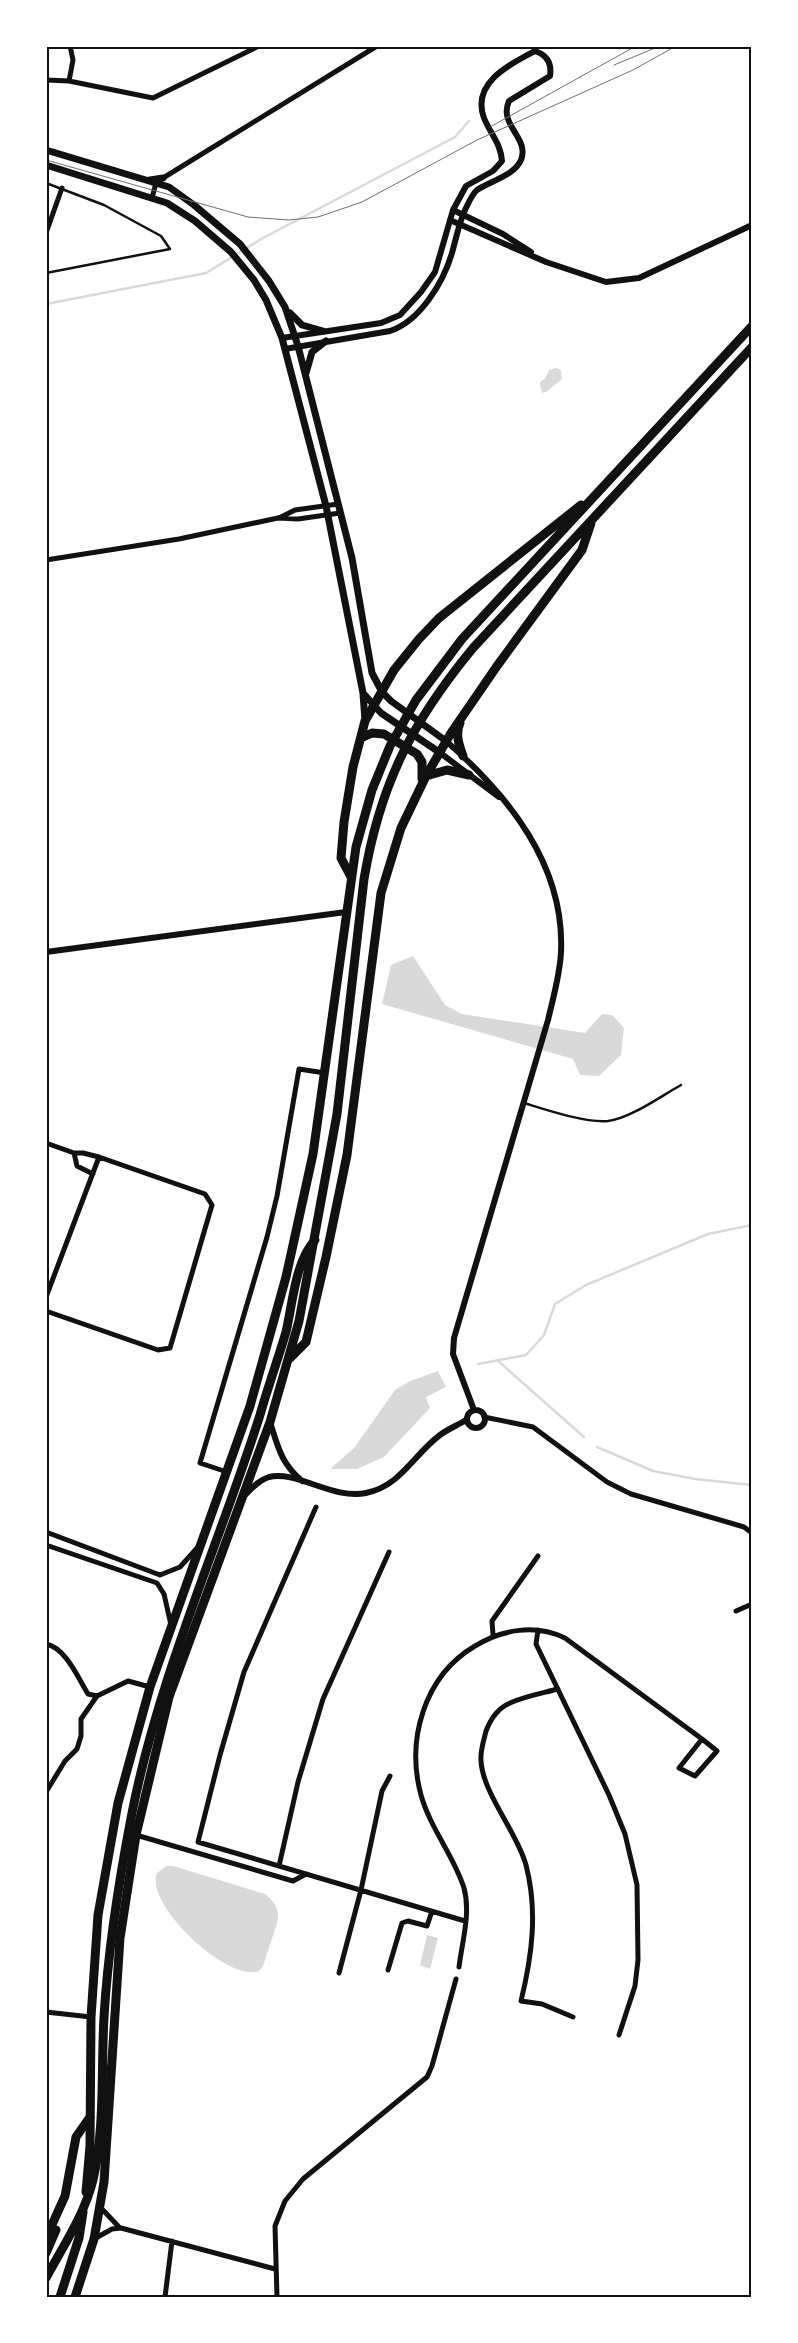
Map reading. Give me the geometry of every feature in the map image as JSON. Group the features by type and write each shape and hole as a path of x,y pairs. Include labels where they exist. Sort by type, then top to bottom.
{"highway":[{"path":"60,2297 70,2271 81,2229 88,2178 91,2017 98,1915 118,1803 150,1687 250,1406 286,1277 313,1154 326,1073 351,877 362,819 372,790 390,746 416,700 462,638 752,326"},
{"path":"74,2297 94,2239 108,2147 108,2105 120,1938 136,1835 170,1697 270,1422 290,1358 299,1321 337,1114 369,849 386,793 408,739 448,678 473,648 752,347"},
{"path":"351,877 341,858 344,822 353,767 365,721 394,670 439,618 606,484"},
{"path":"290,1358 306,1342 347,1155 381,893 401,828 439,752 465,711 582,550 592,521"},
{"path":"463,756 458,744 458,729 465,711"},
{"path":"361,738 372,734 384,734 417,754 422,762 424,780"},
{"path":"424,780 446,770 470,775"},
{"path":"46,2278 76,2225 93,2179 98,2143 108,1964 133,1808 160,1700 243,1468 285,1334 305,1251 315,1240"},
{"path":"46,2253 54,2235 65,2196 76,2137 90,2117"},
{"path":"46,2238 65,2196"}],"main road":[{"path":"46,150 167,187 194,205 247,251 284,307 302,325 323,331"},
{"path":"46,165 167,203 195,221 231,252 239,260 266,300 282,338 326,506 363,693 365,721"},
{"path":"145,179 165,176 163,182 167,187"},
{"path":"284,307 298,346 352,558 372,673 382,692 391,701 446,741"},
{"path":"306,378 312,352 326,341"},
{"path":"363,693 381,713 439,752"}],"street":[{"path":"69,81 73,60 70,46"},
{"path":"46,80 69,81 153,98 259,46"},
{"path":"152,198 156,183 165,176 377,46"},
{"path":"282,338 381,323 400,315 421,292 435,272 453,210 466,186 493,171 502,161 501,149 484,117 482,104 491,78 500,70 535,51 542,53 551,67 550,76 509,101 506,108 505,114 520,143 521,160 515,169 476,191 464,214 444,274 418,313 398,329 284,349"},
{"path":"46,233 62,188"},
{"path":"453,210 503,234 546,262"},
{"path":"450,220 546,262 606,282 639,278 752,225"},
{"path":"46,560 179,539 278,518 295,510 338,504"},
{"path":"278,518 298,520 340,513"},
{"path":"446,741 463,756 502,798 531,837 552,883 558,906 561,951 558,980 548,1020 454,1338 453,1354 474,1410"},
{"path":"439,752 502,798"},
{"path":"46,952 346,912"},
{"path":"227,1472 200,1463 267,1237 277,1196 299,1069 326,1073"},
{"path":"46,1143 74,1153 98,1157 205,1194 212,1205 170,1348 158,1350 46,1311"},
{"path":"74,1153 77,1166 93,1174"},
{"path":"46,1297 98,1157"},
{"path":"242,1497 255,1485 271,1477 303,1482 343,1494 368,1493 396,1480 440,1435 466,1420 469,1412 474,1410 480,1411 484,1417 484,1423 477,1428 469,1425 466,1420"},
{"path":"484,1417 533,1427 607,1482 632,1494 744,1527 752,1533"},
{"path":"270,1422 280,1454 288,1469 303,1482"},
{"path":"316,1507 244,1672 198,1842 465,1921"},
{"path":"46,1532 160,1575 180,1567 200,1544"},
{"path":"46,1545 157,1584 164,1594 171,1625"},
{"path":"279,1866 298,1782 324,1699 389,1552"},
{"path":"493,1635 492,1621 538,1556"},
{"path":"736,1611 752,1604"},
{"path":"459,1967 467,1906 463,1887 421,1796 414,1748 426,1703 435,1686 463,1653 493,1635 516,1630 549,1631 565,1638 702,1739 717,1751 695,1776 679,1768 702,1739"},
{"path":"538,1630 536,1644 609,1795 625,1834 637,1885 638,1960 635,1986 620,2035"},
{"path":"46,1644 52,1645 62,1652 88,1694 97,1696"},
{"path":"46,1792 76,1749 81,1736 80,1720 97,1696 128,1681 150,1687"},
{"path":"558,1689 511,1703 498,1711 488,1725 480,1760 485,1778 526,1864 532,1894 531,1960 521,2001 542,2004 573,2017"},
{"path":"339,1973 361,1890 382,1791 390,1776"},
{"path":"136,1835 293,1881 306,1874"},
{"path":"388,1970 402,1923 408,1921 427,1926 432,1911"},
{"path":"276,2297 275,2226 285,2201 303,2179 427,2077 456,1980"},
{"path":"46,2012 91,2017"},
{"path":"100,2206 120,2228"},
{"path":"94,2239 112,2229 120,2228 275,2269"},
{"path":"165,2297 172,2241"}],"lane":[{"path":"46,183 104,205 161,236 170,249 46,273"},
{"path":"523,1102 586,1119 607,1121 623,1117 681,1084"}],"shaded area":[{"path":"556,368 561,370 562,379 542,393 541,381 545,379 549,370"},
{"path":"413,956 445,1005 462,1014 585,1033 602,1014 612,1015 624,1028 621,1055 599,1076 580,1075 573,1059 382,1004 391,965"},
{"path":"438,1371 446,1387 426,1397 430,1408 384,1457 357,1469 330,1469 354,1448 395,1390 410,1381"},
{"path":"166,1866 173,1866 265,1894 271,1899 277,1908 278,1920 263,1966 259,1971 245,1972 228,1965 210,1953 175,1921 163,1903 156,1887 157,1873"},
{"path":"427,1935 438,1938 430,1969 420,1965"}],"waterway":[{"path":"46,304 206,273 263,238 455,137 469,121"},
{"path":"478,1364 526,1355 544,1335 555,1304 586,1285 708,1234 752,1225"},
{"path":"497,1360 584,1437"},
{"path":"597,1447 653,1471 695,1479 752,1485"}],"tram line":[{"path":"490,127 636,46"},
{"path":"614,65 660,46"},
{"path":"46,160 248,217 289,220 318,217 362,202 477,140 633,70 676,46"}]}
